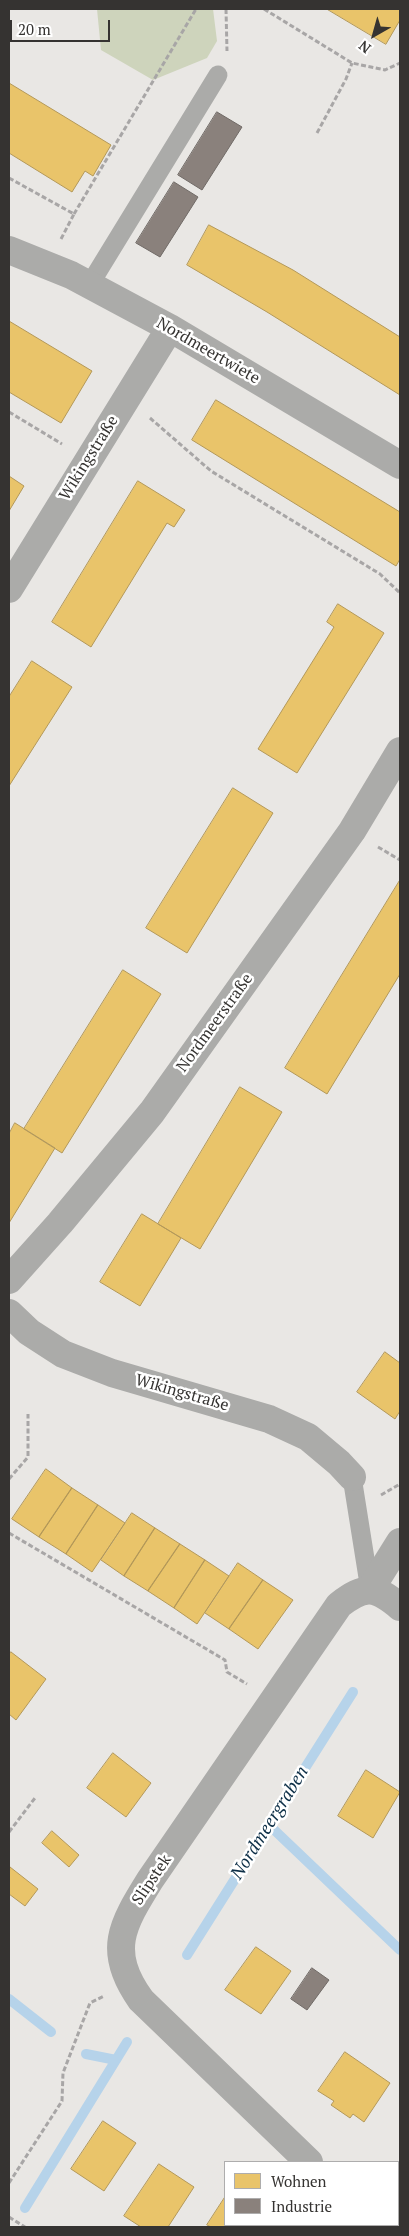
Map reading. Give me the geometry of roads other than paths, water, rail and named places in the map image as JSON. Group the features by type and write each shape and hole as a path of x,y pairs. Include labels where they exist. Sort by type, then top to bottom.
{"street":[{"name":"Nordmeertwiete","path":"9,250 90,284 170,328 400,465"},
{"name":"Wikingstraße","path":"9,589 170,328"},
{"name":"Nordmeerstraße","path":"9,1280 60,1224 152,1112 352,831 400,751"},
{"name":"Wikingstraße","path":"9,1313 29,1332 63,1354 112,1373 269,1418 308,1437 340,1463 352,1477"},
{"path":"400,1542 370,1590 386,1595 400,1607"},
{"name":"Slipstek","path":"308,2161 141,2000 128,1983 121,1947 123,1930 128,1916 150,1880 339,1605 355,1593 370,1590"}],"lane":[{"path":"90,284 218,75"},
{"path":"352,1477 370,1590"}],"waterway":[{"name":"Nordmeergraben","path":"187,1955 353,1692"},
{"path":"269,1825 400,1950"},
{"path":"9,1999 51,2032"},
{"path":"25,2208 127,2042"},
{"path":"86,2054 116,2060"}]}
